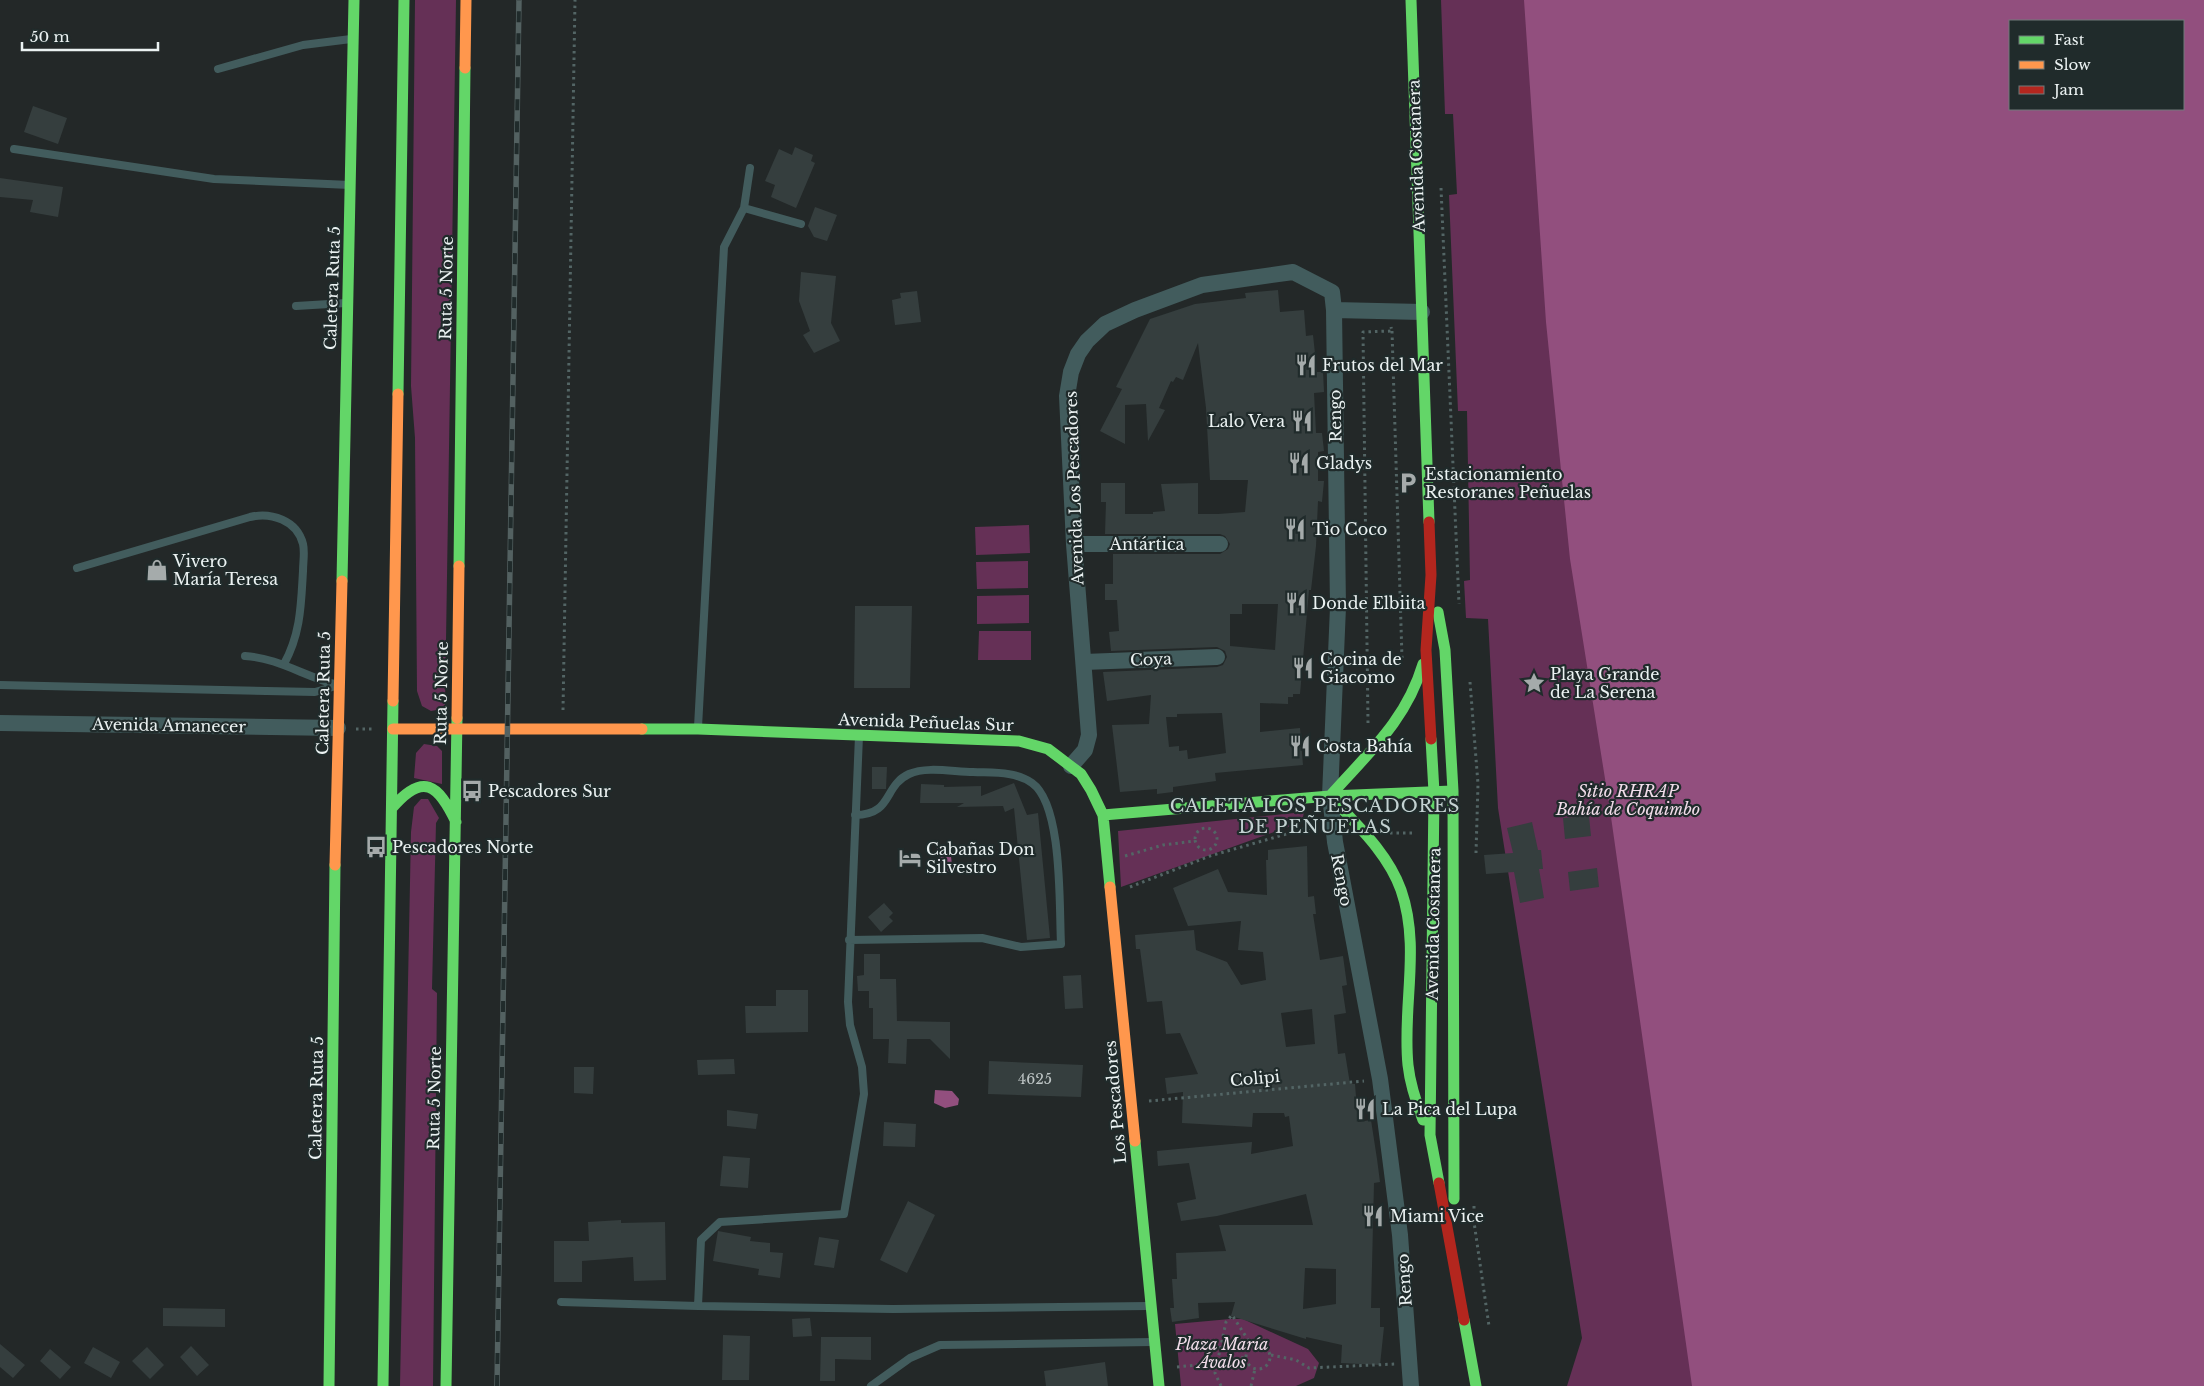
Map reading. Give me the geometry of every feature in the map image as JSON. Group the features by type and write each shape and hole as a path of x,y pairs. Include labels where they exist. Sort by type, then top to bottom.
{"main road":[{"name":"Caletera Ruta 5","path":"329,1386 338,728 352,185 354,0"},
{"path":"383,1386 404,0"},
{"name":"Ruta 5 Norte","path":"446,1386 456,822 466,0"},
{"name":"Avenida Costanera","path":"1411,0 1431,575 1426,650 1434,792 1430,1135 1476,1386"},
{"name":"Avenida Costanera","path":"1431,575 1445,650 1453,791 1456,1270"},
{"path":"1330,796 1348,774 1381,743 1397,722 1416,687 1426,650"},
{"name":"Avenida Peñuelas Sur","path":"393,729 698,729 1019,741 1048,749 1081,774 1092,790 1103,815"},
{"path":"392,808 401,796 412,788 431,788 443,795 456,822"},
{"path":"1103,815 1330,796 1453,791"},
{"path":"1330,796 1386,861 1403,896 1409,932 1408,1057 1417,1103 1430,1135"},
{"name":"Los Pescadores","path":"1103,815 1132,1102 1153,1342 1159,1386"}],"street":[{"name":"Avenida Los Pescadores","path":"1071,766 1085,750 1089,735 1074,544 1067,396 1071,372 1078,354 1094,332 1116,318 1202,285 1293,272 1332,292 1334,310"},
{"path":"1334,310 1422,312"},
{"name":"Rengo","path":"1334,310 1338,607 1330,796 1335,842 1380,1080 1400,1235 1411,1386"},
{"name":"Antártica","path":"1074,544 1220,544"},
{"name":"Coya","path":"1084,662 1217,657"},
{"name":"Avenida Amanecer","path":"0,722 338,728"}],"lane":[{"path":"218,69 303,45 353,39"},
{"path":"14,149 214,179 352,185"},
{"path":"698,729 724,247 744,208 750,168"},
{"path":"744,208 801,224"},
{"path":"296,306 348,303"},
{"path":"77,568 250,517 266,515 282,520 295,530 303,544 301,618 295,642 284,664"},
{"path":"245,656 271,659 311,677 340,685"},
{"path":"0,685 315,692 340,685"},
{"path":"698,1306 701,1240 720,1222 844,1214 864,1094 862,1067 848,1014 849,940 860,736"},
{"path":"849,940 977,938 1021,947 1061,944 1054,829 1044,795 1032,782 1004,773 919,772 902,778 879,810 866,815 856,815"},
{"path":"560,1302 893,1309 1150,1306"},
{"path":"871,1386 910,1358 940,1345 1153,1342"}],"path":[{"path":"563,730 575,0"},
{"path":"1441,184 1459,606"},
{"path":"1391,311 1402,661"},
{"path":"1368,725 1364,332 1392,331"},
{"path":"338,728 393,729"},
{"path":"1205,828 1212,829 1218,838 1216,845 1210,850 1202,849 1195,841 1199,831 1205,828"},
{"path":"1111,894 1210,856 1304,828"},
{"path":"1108,862 1163,845 1195,841"},
{"path":"1210,850 1210,856"},
{"name":"Colipi","path":"1132,1102 1380,1080"},
{"path":"1221,1386 1215,1373 1226,1322 1232,1315 1252,1346"},
{"path":"1252,1346 1246,1357 1249,1365 1255,1369 1266,1366 1271,1355"},
{"path":"1252,1346 1264,1346 1271,1355 1296,1360 1308,1368 1410,1363"},
{"path":"1157,1369 1217,1363 1246,1357"},
{"path":"1251,1386 1255,1369"}],"green space":[{"path":"415,0 456,0 445,705 442,709 431,711 422,706 417,691 415,438 411,386"},
{"name":"Sitio RHRAP Bahía de Coquimbo","path":"1441,0 1684,0 1847,1386 1567,1386 1582,1338 1498,808 1488,619 1466,618 1464,581 1470,580 1467,411 1458,411 1449,195 1457,194 1453,114 1445,114"},
{"path":"1029,525 1030,553 976,555 975,527"},
{"path":"1028,561 1028,588 977,589 976,562"},
{"path":"1029,595 1029,623 977,624 977,596"},
{"path":"979,631 1031,631 1031,660 978,660"},
{"path":"424,744 437,746 442,751 442,784 414,778 416,753"},
{"path":"421,799 428,799 439,818 436,823 432,989 437,993 433,1386 400,1386 411,832 414,807"},
{"path":"1304,812 1302,822 1121,887 1118,831"},
{"name":"Plaza María Ávalos","path":"1243,1319 1308,1349 1319,1363 1314,1378 1296,1386 1181,1386 1175,1324"}],"shaded area":[{"path":"1524,0 2204,0 2204,1386 1692,1386 1610,810 1570,559 1546,322"},
{"path":"950,846 952,866 956,868 955,871 940,873 937,847"},
{"path":"935,1090 952,1091 959,1099 958,1105 945,1108 934,1103"}],"building":[{"path":"33,106 67,118 58,144 24,132"},
{"path":"795,147 813,155 811,161 815,163 796,208 771,197 775,185 765,181 779,149 792,155"},
{"path":"0,178 63,187 58,217 30,212 33,200 0,197"},
{"path":"815,207 837,215 827,241 814,237 808,226"},
{"path":"801,272 836,276 831,323 840,341 814,353 803,335 810,331 799,301"},
{"path":"1278,290 1280,312 1304,310 1306,336 1313,335 1317,372 1323,372 1324,392 1314,393 1316,433 1322,433 1324,451 1318,452 1318,481 1324,481 1322,502 1318,501 1316,546 1311,590 1309,590 1300,694 1293,694 1293,697 1288,697 1288,704 1260,703 1260,732 1300,728 1303,765 1215,773 1216,781 1173,787 1173,792 1157,794 1157,789 1120,792 1112,725 1149,724 1151,695 1107,701 1103,672 1217,667 1223,665 1227,657 1225,651 1217,647 1111,651 1109,632 1119,631 1117,600 1105,600 1105,584 1113,584 1113,554 1220,554 1228,549 1230,544 1225,536 1220,534 1105,534 1106,502 1101,502 1101,483 1125,483 1125,514 1153,514 1153,512 1165,511 1161,484 1198,483 1198,514 1218,514 1245,512 1248,480 1210,480 1206,408 1198,343 1183,380 1176,377 1173,382 1171,381 1159,408 1165,410 1148,441 1146,404 1125,405 1125,444 1100,431 1122,389 1116,387 1150,319 1195,304 1246,298 1245,293","holes":["1242,604 1278,604 1275,650 1230,646 1230,614 1242,614","1222,713 1226,753 1188,759 1187,750 1179,751 1179,746 1169,747 1166,717 1177,717 1177,714"]},
{"path":"917,291 921,322 895,325 892,300 901,298 900,293"},
{"path":"855,606 912,606 910,688 854,688"},
{"path":"872,767 887,767 886,789 872,789"},
{"path":"1014,783 1027,815 1038,813 1050,938 1027,940 1014,808 1005,812 1003,806 957,807 964,803 920,803 921,784 944,785 944,787 981,786 981,796"},
{"path":"1589,816 1591,836 1565,839 1563,818"},
{"path":"1532,822 1538,850 1541,850 1543,869 1539,869 1544,898 1520,903 1514,872 1486,874 1484,855 1513,853 1507,828"},
{"path":"1307,846 1308,897 1314,896 1316,914 1313,914 1320,960 1343,956 1347,985 1342,986 1346,1013 1334,1015 1338,1054 1345,1053 1350,1084 1355,1084 1358,1122 1371,1120 1380,1182 1374,1183 1371,1308 1380,1308 1380,1327 1384,1327 1380,1365 1341,1363 1342,1345 1306,1337 1306,1339 1231,1316 1235,1302 1198,1303 1199,1318 1172,1322 1170,1308 1174,1308 1172,1279 1177,1279 1176,1253 1226,1251 1219,1225 1313,1225 1306,1194 1217,1216 1181,1221 1177,1203 1196,1199 1189,1163 1158,1166 1157,1151 1252,1142 1251,1154 1293,1146 1289,1116 1285,1117 1284,1113 1253,1113 1252,1127 1182,1123 1183,1092 1167,1094 1165,1078 1198,1074 1180,1033 1166,1034 1162,1001 1147,1002 1140,949 1136,949 1135,935 1194,930 1196,950 1227,962 1241,985 1266,980 1263,952 1238,950 1241,921 1188,926 1173,888 1218,869 1228,892 1267,895 1266,860 1268,860 1268,850","holes":["1312,1009 1315,1044 1286,1047 1281,1013","1305,1268 1336,1269 1336,1304 1303,1309"]},
{"path":"1597,868 1599,887 1570,891 1568,872"},
{"path":"884,903 893,913 889,917 893,921 881,932 868,917"},
{"path":"864,954 880,954 880,979 896,979 897,1021 950,1022 950,1059 930,1039 907,1039 906,1064 888,1063 889,1039 873,1039 873,1008 869,1008 869,991 858,991 857,976 864,975"},
{"path":"1081,975 1083,1008 1065,1009 1063,976"},
{"path":"776,990 808,990 808,1032 746,1033 745,1006 776,1006"},
{"path":"734,1059 735,1074 698,1075 697,1060"},
{"path":"989,1061 1083,1065 1081,1097 988,1094"},
{"path":"574,1067 594,1067 593,1094 574,1093"},
{"path":"727,1110 758,1114 756,1129 727,1126"},
{"path":"884,1122 916,1124 915,1147 883,1146"},
{"path":"723,1156 750,1158 748,1188 720,1186"},
{"path":"908,1201 935,1215 907,1273 880,1260"},
{"path":"621,1220 621,1223 665,1222 666,1280 634,1281 633,1257 582,1261 582,1282 554,1282 554,1241 589,1241 588,1222"},
{"path":"718,1231 751,1237 750,1241 770,1243 770,1252 783,1253 780,1278 758,1275 759,1269 713,1261"},
{"path":"819,1237 839,1240 834,1268 814,1265"},
{"path":"163,1308 225,1309 225,1327 163,1326"},
{"path":"810,1318 812,1336 793,1337 792,1319"},
{"path":"723,1335 750,1336 749,1380 722,1380"},
{"path":"821,1337 871,1337 871,1360 835,1359 835,1381 820,1381"},
{"path":"0,1344 25,1365 13,1378 0,1367"},
{"path":"191,1346 209,1365 197,1376 180,1357"},
{"path":"93,1347 120,1362 111,1378 84,1363"},
{"path":"147,1347 164,1365 150,1379 132,1361"},
{"path":"50,1349 71,1367 60,1379 40,1361"},
{"path":"1105,1362 1108,1386 1046,1386 1044,1371"}],"railway":[{"path":"497,1386 519,0"}],"traffic: fast":[{"path":"342,581 354,0"},
{"path":"398,394 404,0"},
{"path":"1411,0 1429,522"},
{"path":"459,566 465,68"},
{"path":"1438,612 1445,650 1453,791 1454,1199"},
{"path":"1423,664 1407,703 1396,719 1372,750 1330,796 1380,851 1401,890 1410,933 1407,1021 1408,1065 1410,1079 1423,1120"},
{"path":"383,1386 393,701"},
{"path":"446,1386 457,718"},
{"path":"642,729 698,729 1019,741 1048,749 1081,774 1103,815 1110,887"},
{"path":"1431,739 1434,792 1430,1135 1439,1183"},
{"path":"392,808 413,790 429,787 436,791 443,799 456,822"},
{"path":"1103,815 1330,796 1452,791"},
{"path":"329,1386 335,865"},
{"path":"1135,1141 1159,1386"},
{"path":"1464,1320 1476,1386"}],"traffic: slow":[{"path":"465,68 466,0"},
{"path":"393,701 398,394"},
{"path":"457,718 459,566"},
{"path":"335,865 342,581"},
{"path":"393,729 642,729"},
{"path":"1110,887 1135,1141"}],"traffic: jam":[{"path":"1429,522 1431,575 1426,650 1431,739"},
{"path":"1439,1183 1464,1320"}],"place":[{"name":"Frutos del Mar","path":"1306,365"},
{"name":"Lalo Vera","path":"1302,421"},
{"name":"Gladys","path":"1299,463"},
{"name":"Estacionamiento Restoranes Peñuelas","path":"1408,483"},
{"name":"Tio Coco","path":"1295,529"},
{"name":"Vivero María Teresa","path":"157,570"},
{"name":"Donde Elbiita","path":"1296,603"},
{"name":"Cocina de Giacomo","path":"1303,668"},
{"name":"Playa Grande de La Serena","path":"1534,683"},
{"name":"Costa Bahía","path":"1300,746"},
{"name":"Pescadores Sur","path":"472,791"},
{"name":"Pescadores Norte","path":"376,847"},
{"name":"Cabañas Don Silvestro","path":"910,858"},
{"name":"La Pica del Lupa","path":"1365,1109"},
{"name":"Miami Vice","path":"1373,1216"}],"district":[{"name":"CALETA LOS PESCADORES DE PEÑUELAS","path":"1315,816"}]}
